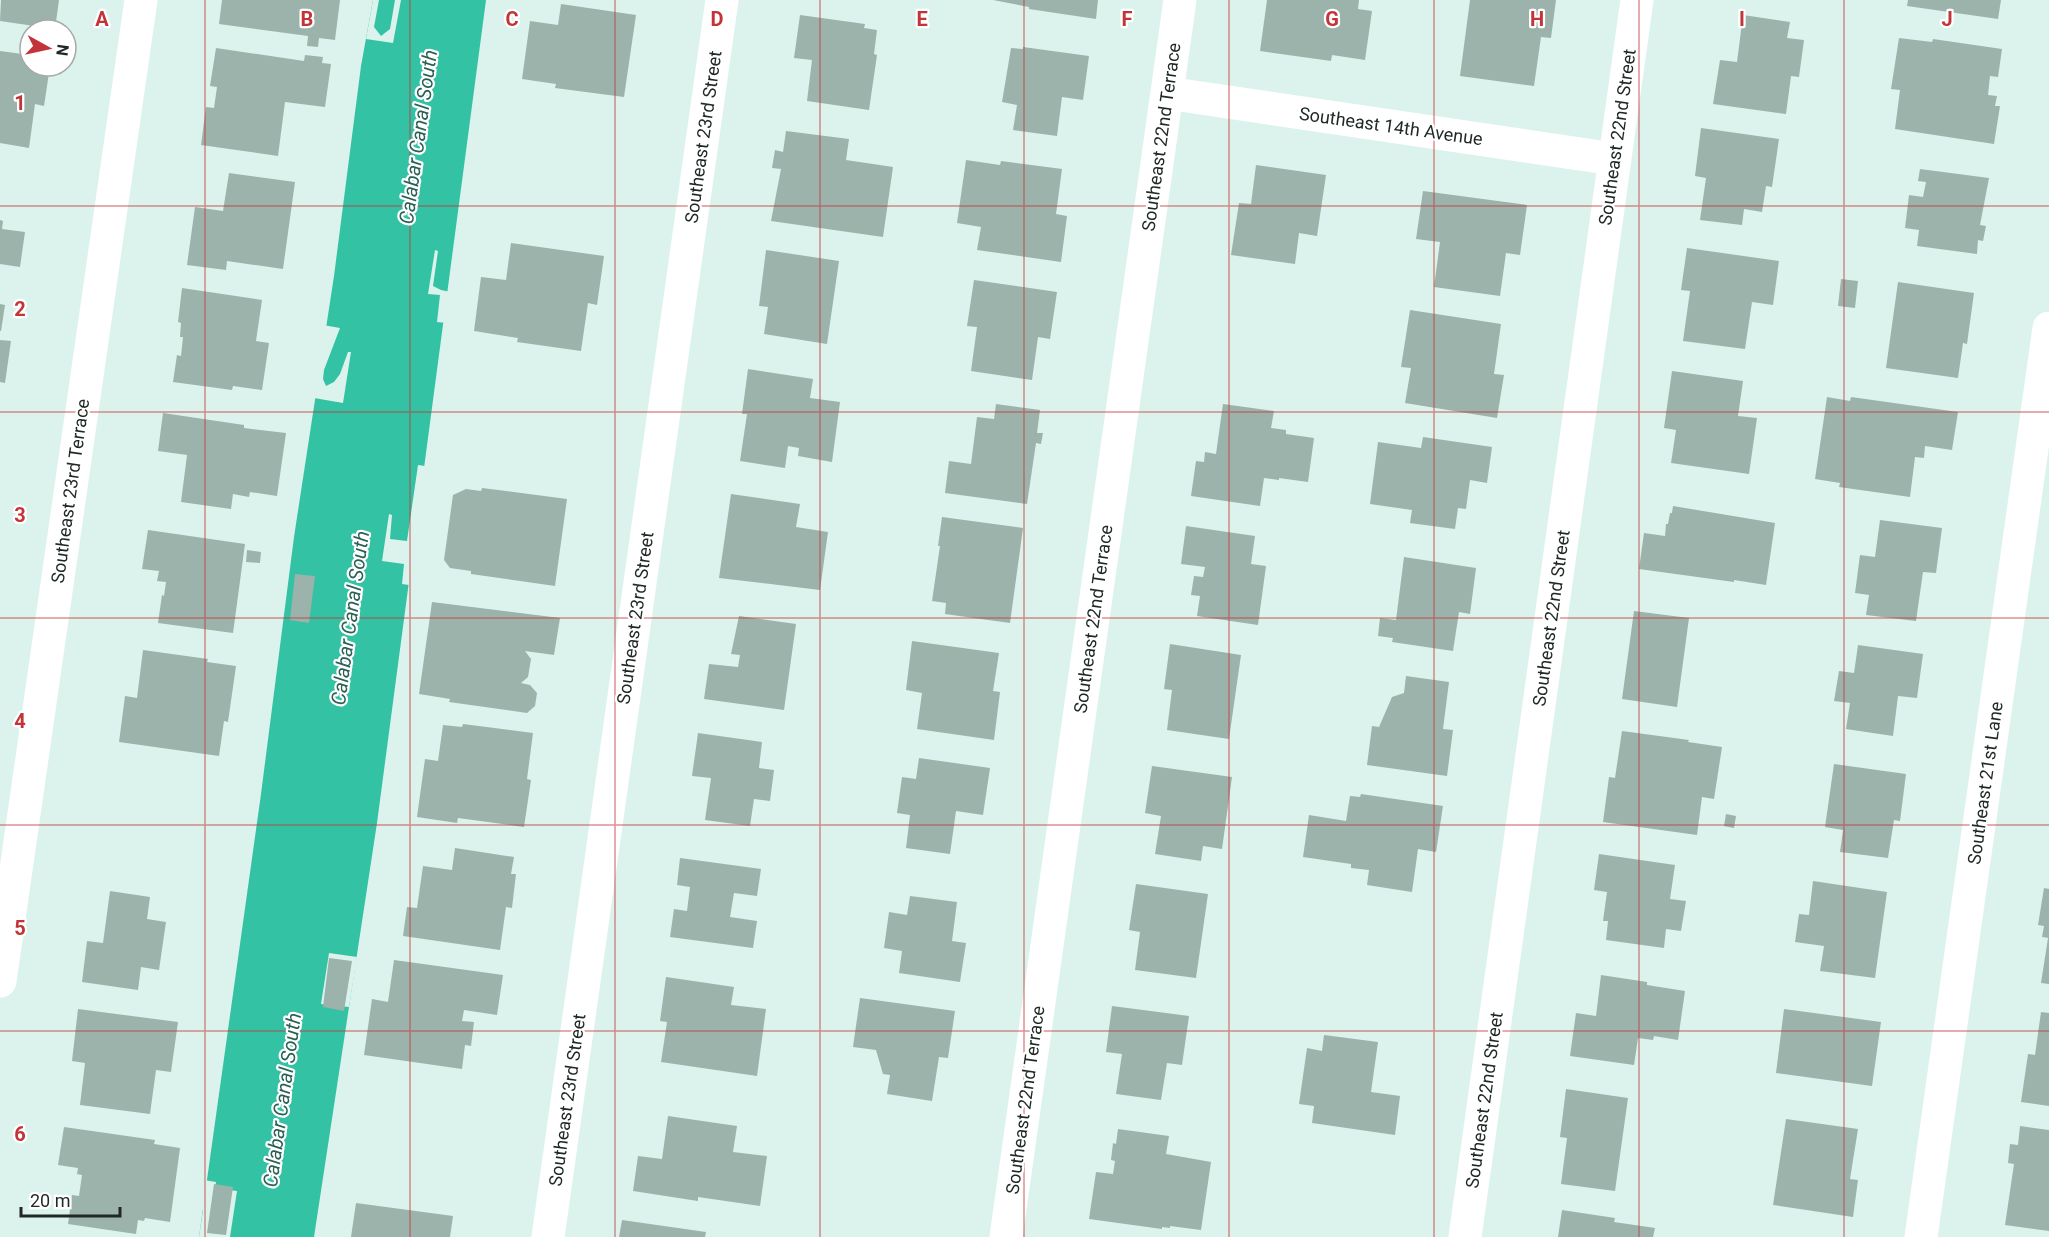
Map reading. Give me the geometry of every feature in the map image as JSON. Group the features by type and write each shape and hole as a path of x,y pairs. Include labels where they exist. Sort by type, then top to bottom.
{"street":[{"name":"Southeast 23rd Terrace","path":"0,981 9,848 141,0"},
{"name":"Southeast 23rd Street","path":"548,1237 722,0"},
{"name":"Southeast 22nd Terrace","path":"1006,1237 1180,0"},
{"name":"Southeast 22nd Street","path":"1465,1237 1637,0"},
{"name":"Southeast 14th Avenue","path":"1167,93 1614,159"},
{"name":"Southeast 21st Lane","path":"1921,1237 2049,328"}],"water":[{"name":"Calabar Canal South","path":"373,0 486,0 377,823 314,1237 199,1237 261,794 294,537 334,276 361,66"}],"pier":[{"path":"373,0 379,0 374,27 381,36 390,29 395,0 401,0 393,43 366,39"},
{"path":"435,250 438,251 433,286 451,292 447,323 437,322 440,295 428,294"},
{"path":"323,325 340,328 324,370 323,379 326,386 334,382 340,374 348,352 351,352 343,403 314,398"},
{"path":"418,465 425,466 419,510 422,510 409,585 402,584 404,564 382,561 389,514 392,515 390,539 407,541"},
{"path":"329,953 357,957 349,1007 321,1004"},
{"path":"204,1180 216,1182 210,1222 229,1190 237,1191 230,1237 199,1237"}],"building":[{"path":"1,0 59,0 57,18 18,18 18,24 0,21"},
{"path":"222,0 340,0 335,40 319,38 318,47 307,46 308,36 219,24"},
{"path":"993,0 1098,0 1096,19 1029,9 1029,7"},
{"path":"1267,0 1359,0 1358,9 1372,11 1365,60 1332,55 1331,61 1260,51"},
{"path":"1470,0 1556,0 1551,38 1541,37 1534,86 1460,76"},
{"path":"1908,0 2001,0 1998,19 1907,6"},
{"path":"561,4 636,15 624,97 555,88 556,84 522,79 530,21 558,25"},
{"path":"800,15 865,24 864,28 877,30 874,54 877,55 869,110 807,101 812,60 794,58"},
{"path":"1743,15 1790,22 1787,38 1804,40 1799,77 1791,76 1786,114 1713,104 1720,60 1737,62"},
{"path":"1899,38 1932,42 1933,39 2002,49 1998,77 1990,76 1988,95 1997,96 1995,106 2000,106 1994,144 1895,129 1900,90 1891,89"},
{"path":"1023,47 1089,56 1083,100 1062,97 1057,136 1013,130 1017,105 1002,102 1011,48 1023,49"},
{"path":"216,48 304,61 305,55 323,57 322,63 331,64 325,107 285,102 278,156 201,145 206,107 214,108 217,87 210,86"},
{"path":"0,51 18,53 18,78 48,78 44,106 35,104 29,148 0,143"},
{"path":"1701,128 1779,139 1772,187 1766,186 1762,212 1744,209 1742,225 1700,220 1706,178 1695,176"},
{"path":"786,131 849,139 846,160 893,167 883,237 771,221 781,169 772,168 775,150 783,152"},
{"path":"966,160 1000,165 1001,161 1062,169 1056,214 1067,216 1061,262 977,250 981,227 957,223"},
{"path":"1256,165 1326,175 1317,236 1299,233 1295,264 1231,255 1239,203 1251,204"},
{"path":"1920,169 1989,178 1980,225 1986,226 1983,241 1978,240 1977,254 1917,246 1919,230 1905,228 1909,195 1923,197 1926,182 1918,181"},
{"path":"229,173 295,182 283,269 227,261 226,270 187,265 195,207 223,211"},
{"path":"1423,191 1527,205 1520,255 1506,253 1500,296 1434,287 1440,242 1416,239"},
{"path":"0,220 3,221 2,229 25,232 20,267 0,264"},
{"path":"511,243 604,256 597,305 588,303 581,351 517,342 518,338 474,331 481,277 506,280"},
{"path":"1687,248 1779,261 1773,305 1752,302 1745,349 1683,341 1690,291 1681,290"},
{"path":"766,250 839,261 827,344 764,334 768,307 759,306"},
{"path":"1841,279 1858,281 1855,308 1838,306"},
{"path":"974,280 1057,292 1050,339 1038,337 1032,380 971,371 977,327 967,326"},
{"path":"1898,282 1974,293 1967,344 1963,343 1958,378 1886,368"},
{"path":"182,288 262,300 256,341 269,343 262,390 233,386 232,390 173,382 177,355 181,356 183,337 180,337 181,323 178,322"},
{"path":"0,304 5,305 1,331 0,331"},
{"path":"1410,310 1501,324 1494,374 1504,375 1497,418 1405,403 1411,368 1401,367"},
{"path":"0,340 11,341 5,383 0,382"},
{"path":"748,369 813,379 810,398 840,402 832,462 798,456 799,448 788,446 785,468 740,461 747,414 742,414"},
{"path":"1672,371 1743,381 1738,416 1757,418 1749,474 1671,463 1676,430 1664,428"},
{"path":"1827,397 1850,401 1851,397 1958,412 1952,450 1925,446 1924,458 1915,457 1910,497 1839,487 1840,483 1815,479"},
{"path":"996,404 1040,410 1037,433 1043,433 1041,444 1036,443 1027,504 945,493 949,461 971,464 977,417 994,419"},
{"path":"1223,404 1274,411 1271,428 1286,430 1286,434 1314,438 1308,482 1264,478 1260,506 1191,496 1196,461 1204,462 1205,452 1216,454"},
{"path":"163,413 244,425 244,428 286,433 277,496 250,492 249,497 233,494 231,509 181,502 187,455 158,451"},
{"path":"1423,437 1492,447 1487,483 1470,480 1466,509 1458,508 1455,529 1410,523 1412,510 1370,504 1378,442 1421,448"},
{"path":"482,488 567,499 555,586 471,574 471,571 450,568 444,560 453,495 466,489 481,491"},
{"path":"731,494 800,504 796,527 828,532 820,590 719,578"},
{"path":"1673,506 1775,523 1766,585 1639,569 1644,533 1665,536 1666,524 1668,524"},
{"path":"942,517 1023,528 1010,623 945,614 946,603 932,601"},
{"path":"1880,520 1942,528 1936,573 1923,572 1916,621 1866,615 1869,595 1855,593 1860,555 1875,557"},
{"path":"1186,526 1255,536 1251,564 1266,566 1258,625 1197,616 1200,596 1191,595 1194,576 1203,577 1205,567 1181,564"},
{"path":"148,530 245,544 233,633 158,623 166,582 157,581 159,571 142,569"},
{"path":"247,550 261,552 260,563 246,562"},
{"path":"1404,557 1476,568 1470,614 1459,612 1453,651 1392,642 1393,638 1378,636 1380,618 1396,620"},
{"path":"295,574 315,576 309,623 290,620"},
{"path":"432,602 560,618 554,655 525,651 531,659 528,677 521,683 530,685 537,693 535,706 527,713 449,702 450,699 419,694"},
{"path":"1634,611 1689,618 1677,707 1622,699"},
{"path":"739,616 796,624 784,710 704,699 709,664 738,667 740,655 731,654"},
{"path":"912,641 999,653 993,691 1000,692 994,740 917,729 922,693 906,690"},
{"path":"1170,644 1241,655 1229,739 1167,730 1172,690 1164,689"},
{"path":"1858,645 1923,654 1917,698 1898,696 1893,736 1846,729 1850,703 1834,701 1839,671 1854,673"},
{"path":"143,650 208,659 207,662 236,666 228,722 224,721 219,756 119,742 125,696 137,698"},
{"path":"1406,676 1449,682 1443,729 1453,730 1447,776 1367,765 1372,726 1379,727 1392,697 1404,693"},
{"path":"463,724 533,733 527,779 531,780 524,827 458,818 457,823 417,817 425,759 438,761 443,725 462,727"},
{"path":"1622,731 1722,747 1714,799 1702,797 1697,835 1603,822 1609,777 1615,778"},
{"path":"698,733 762,742 759,768 774,770 770,801 754,799 750,826 705,820 711,778 692,776"},
{"path":"919,758 990,768 983,815 956,811 950,854 906,848 910,815 897,813 902,777 916,779"},
{"path":"1834,764 1906,774 1900,821 1894,820 1888,858 1840,852 1843,830 1825,827"},
{"path":"1152,766 1232,777 1222,849 1203,846 1201,861 1155,854 1161,816 1145,813"},
{"path":"1361,794 1443,806 1436,852 1418,849 1412,892 1367,885 1369,870 1351,868 1351,864 1303,857 1309,815 1346,821 1350,796 1360,797"},
{"path":"1726,814 1736,816 1734,828 1724,826"},
{"path":"455,848 514,857 511,874 516,874 512,908 506,907 500,950 403,936 407,907 417,908 423,866 452,870"},
{"path":"1599,854 1675,865 1670,899 1686,901 1681,931 1666,929 1664,948 1606,940 1608,921 1603,921 1607,892 1594,890"},
{"path":"680,858 761,869 757,896 734,893 730,917 757,921 753,948 670,937 674,909 687,911 690,887 677,885"},
{"path":"1813,881 1887,892 1875,978 1820,971 1824,946 1795,942 1799,914 1809,915"},
{"path":"1136,884 1208,894 1196,978 1135,970 1140,932 1129,930"},
{"path":"2044,888 2049,889 2049,938 2042,937 2044,926 2038,925"},
{"path":"110,891 150,897 147,919 166,922 159,970 141,967 138,990 82,982 87,941 103,943"},
{"path":"910,896 957,902 952,941 966,943 960,982 899,973 902,951 884,948 889,912 907,915"},
{"path":"2049,938 2049,984 2041,983"},
{"path":"329,958 352,961 344,1011 323,1007"},
{"path":"394,960 503,975 497,1015 464,1010 462,1021 474,1022 471,1046 465,1045 462,1069 364,1055 372,999 388,1002"},
{"path":"1601,975 1685,991 1678,1040 1654,1036 1653,1040 1638,1038 1634,1065 1570,1056 1576,1013 1596,1016"},
{"path":"666,977 734,987 731,1005 766,1009 757,1076 661,1062 667,1022 660,1021"},
{"path":"860,998 955,1011 948,1058 939,1057 932,1101 887,1094 890,1075 883,1074 876,1050 853,1047"},
{"path":"1112,1006 1189,1016 1182,1065 1167,1063 1161,1100 1116,1094 1122,1054 1106,1052"},
{"path":"78,1009 178,1022 171,1072 156,1070 150,1114 80,1105 85,1063 72,1061"},
{"path":"1784,1009 1881,1022 1872,1086 1776,1073"},
{"path":"2041,1012 2049,1013 2049,1106 2021,1102 2028,1054 2035,1055"},
{"path":"1324,1035 1378,1042 1371,1092 1400,1096 1395,1135 1312,1123 1314,1106 1299,1104 1307,1048 1322,1051"},
{"path":"1566,1089 1628,1098 1615,1191 1561,1184 1567,1138 1560,1137"},
{"path":"668,1116 737,1126 733,1152 767,1156 760,1206 698,1197 698,1201 633,1191 638,1156 662,1159"},
{"path":"1786,1119 1858,1129 1850,1179 1858,1180 1853,1217 1773,1205"},
{"path":"2020,1126 2049,1130 2049,1231 2005,1225 2014,1164 2008,1163 2010,1144 2018,1145"},
{"path":"64,1127 155,1140 154,1144 180,1148 170,1222 145,1218 144,1221 138,1220 136,1234 68,1224 72,1195 79,1196 82,1175 77,1174 78,1168 58,1165"},
{"path":"1118,1129 1169,1136 1166,1154 1211,1162 1201,1230 1170,1226 1170,1228 1162,1227 1162,1229 1089,1219 1096,1172 1113,1174 1115,1161 1111,1160"},
{"path":"214,1184 233,1187 226,1235 207,1233"},
{"path":"356,1203 453,1216 450,1237 351,1237"},
{"path":"1562,1210 1615,1218 1614,1222 1655,1228 1653,1237 1558,1237"},
{"path":"622,1220 706,1232 705,1237 619,1237"}]}
